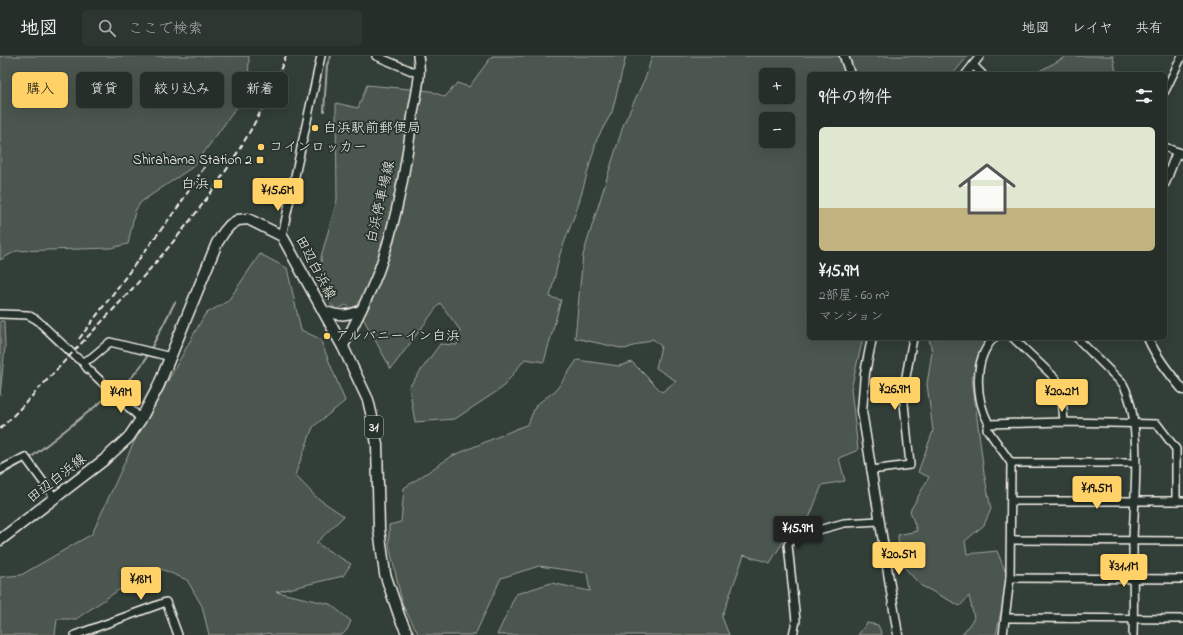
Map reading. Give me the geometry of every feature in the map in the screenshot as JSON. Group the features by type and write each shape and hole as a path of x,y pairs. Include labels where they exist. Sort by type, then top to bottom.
{"main road":[{"name":"白浜停車場線","path":"343,347 379,270 392,226 407,151 419,74 418,56"},
{"name":"田辺白浜線","path":"0,540 104,460 129,436 141,419 158,387 208,263 224,232 238,220 248,219 282,236 343,347 368,400 377,445 379,529 385,574 400,618 408,635"},
{"path":"322,310 333,314 348,316 361,310"}],"street":[{"path":"282,236 321,56"},
{"path":"376,56 419,74"},
{"path":"844,56 849,72"},
{"path":"968,72 980,56"},
{"path":"1167,87 1182,56"},
{"path":"973,65 980,72"},
{"path":"1167,148 1180,154 1167,179"},
{"path":"0,314 28,315 37,320 83,362 87,368 141,419"},
{"path":"872,340 865,373 862,411 898,635"},
{"path":"871,470 910,465 904,403 905,382 913,340"},
{"path":"990,424 983,410 979,368 984,350 992,340"},
{"path":"1015,340 1056,379 1062,399 1064,422"},
{"path":"1079,340 1123,384 1132,402 1135,463 1133,635"},
{"path":"1149,340 1168,371 1183,390"},
{"path":"83,362 91,358 110,342 171,357"},
{"path":"990,424 1064,422 1157,424 1176,449 1179,501 1011,501"},
{"path":"990,424 987,429 1011,463 1010,578 1004,635"},
{"path":"0,470 25,457 55,498"},
{"path":"1011,463 1135,463"},
{"path":"794,635 796,621 788,545 793,537 844,523 879,520"},
{"path":"1011,540 1183,541"},
{"path":"1010,578 1134,580 1183,579"},
{"path":"75,635 166,602 178,635"},
{"path":"1006,618 1183,619"}],"shaded area":[{"path":"0,56 249,56 249,72 232,72 232,108 236,108 194,166 141,202 135,211 128,244 111,248 16,251 0,260"},
{"path":"492,56 626,56 612,112 597,139 578,206 560,254 550,297 561,300 544,362 525,359 502,388 455,419 415,422 409,387 440,344 457,345 460,330 440,303 391,369 364,320 346,305 336,310 323,295 321,257 337,200 336,103 358,108 367,85 431,91 445,97 457,83 469,87"},
{"path":"652,56 968,56 955,72 807,72 807,340 863,340 851,389 858,450 839,458 845,481 822,485 808,521 793,526 770,563 744,555 722,617 729,635 497,635 516,594 551,583 590,591 587,573 539,566 501,578 475,635 419,635 403,606 389,545 389,525 401,522 404,488 452,456 528,424 536,405 556,390 577,360 619,366 632,362 662,392 676,381 656,368 661,346 653,339 625,349 575,338 583,255 624,123 646,76"},
{"path":"1067,56 1113,56 1116,72 1038,72"},
{"path":"260,254 287,268 301,330 320,339 345,401 313,427 295,475 316,497 344,516 316,543 351,564 343,576 276,592 330,604 351,621 347,630 342,635 271,635 270,633 259,635 209,635 202,606 187,580 154,566 76,619 57,619 55,635 0,635 0,577 21,575 92,534 133,444 205,314 228,301"},
{"path":"0,321 4,321 5,347 0,395"},
{"path":"929,340 989,340 981,349 972,378 984,473 991,509 984,525 965,541 967,554 997,551 1008,578 996,635 962,635 974,618 969,596 960,606 920,585 899,561 898,535 917,531 910,511 929,477 918,472 933,431 927,384 932,352"},
{"path":"867,623 878,625 882,635 858,635"}],"waterway":[{"path":"324,111 327,65 331,56"},
{"path":"115,391 132,377 144,362 175,302"},
{"path":"0,476 29,459 111,394"}],"railway":[{"path":"0,429 137,284 167,250 194,215 221,179 245,141 286,56"},
{"path":"79,339 178,207 209,160"}],"place":[{"name":"白浜駅前郵便局","path":"315,128"},
{"name":"コインロッカー","path":"261,147"},
{"name":"Shirahama Station 2","path":"260,160"},
{"name":"白浜","path":"218,184"},
{"name":"アルバニーイン白浜","path":"327,336"}]}
